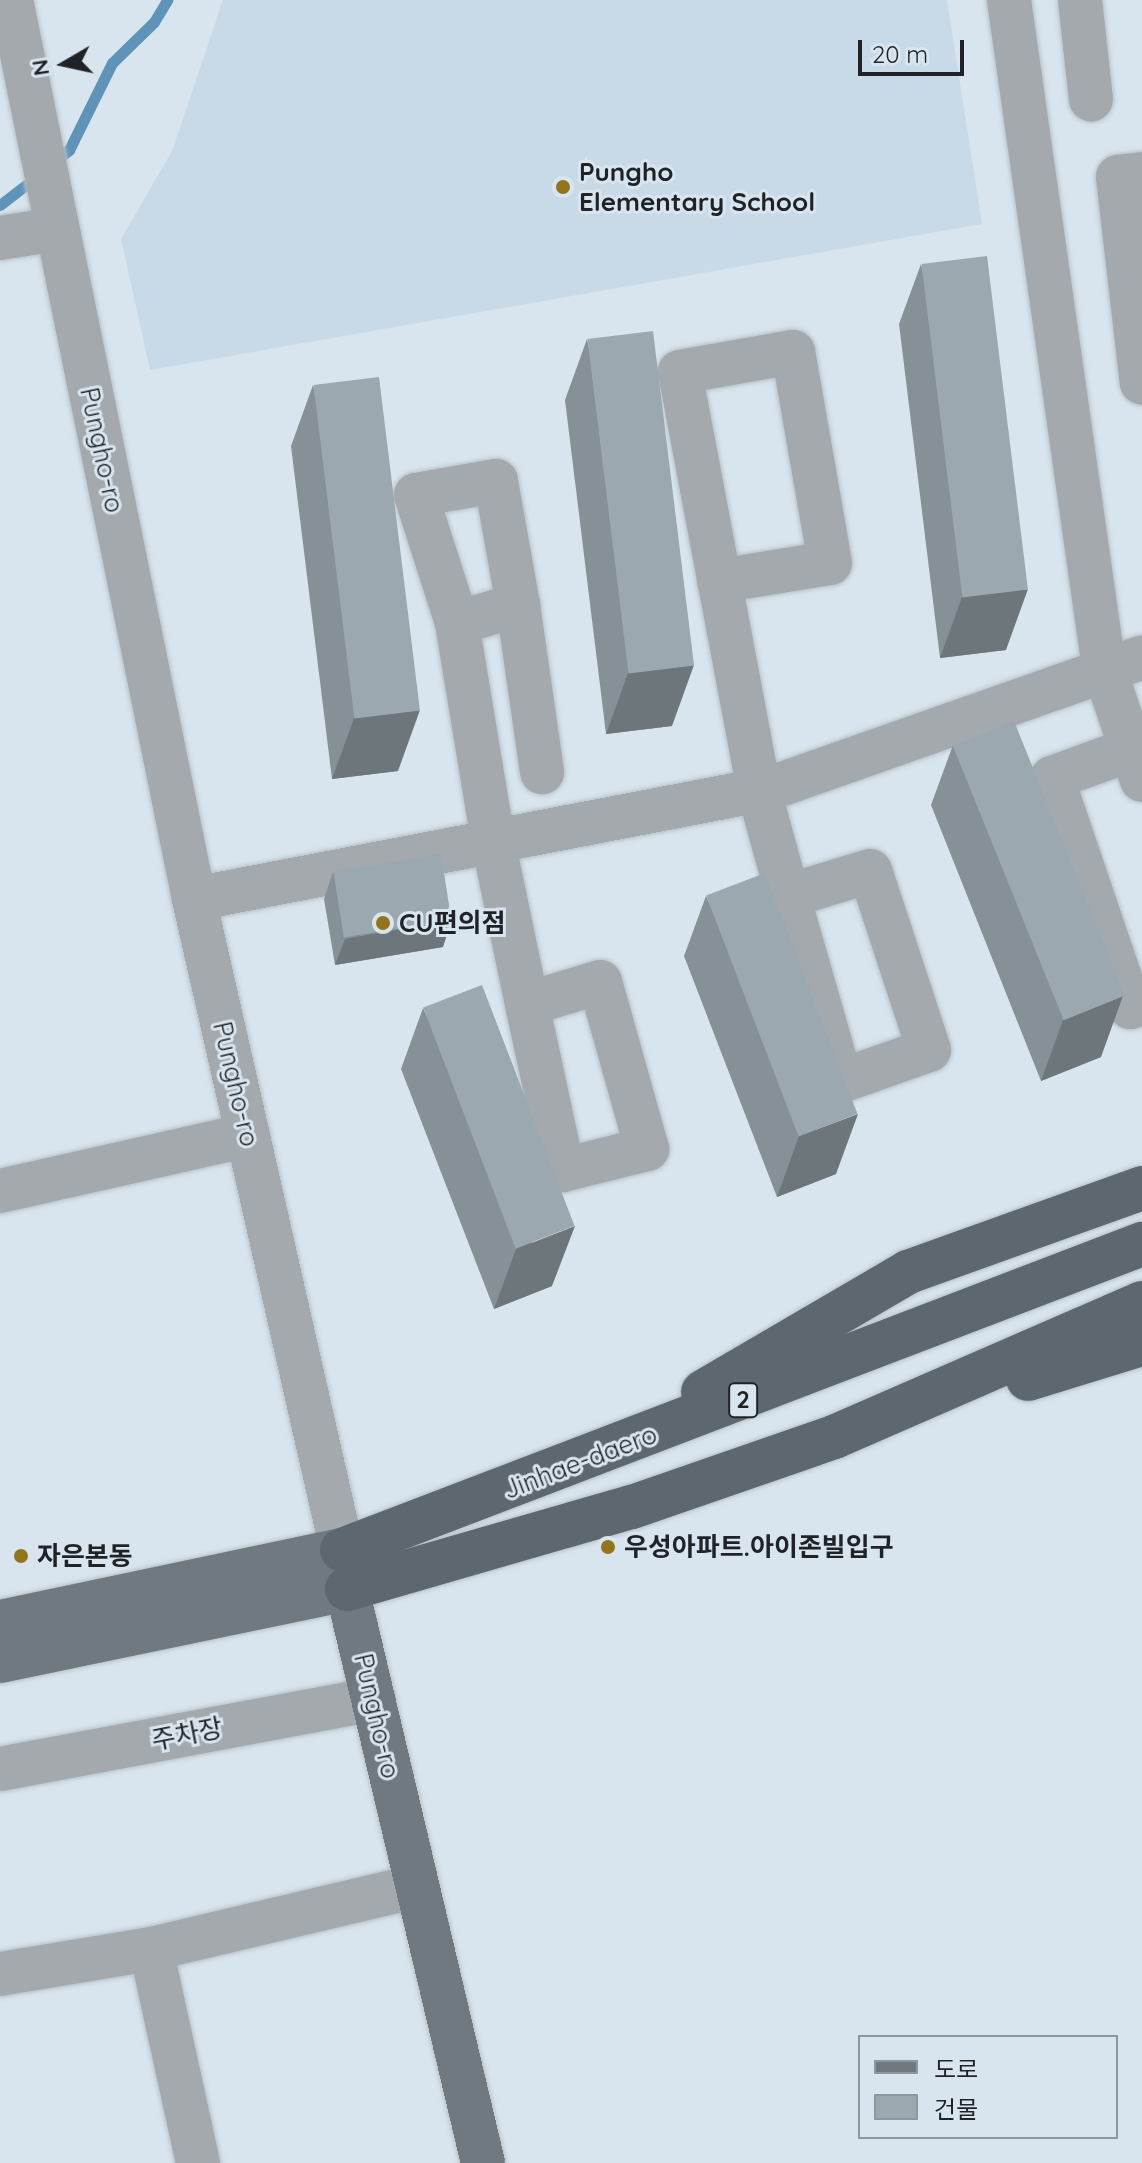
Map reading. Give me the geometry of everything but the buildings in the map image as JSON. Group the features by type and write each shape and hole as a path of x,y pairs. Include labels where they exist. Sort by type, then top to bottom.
{"highway":[{"path":"587,1460 908,1272 1142,1188"},
{"name":"Jinhae-daero","path":"345,1570 587,1460 1142,1244"},
{"name":"Jinhae-daero","path":"345,1570 632,1507 834,1437 1142,1303"},
{"path":"834,1437 1142,1344"}],"main road":[{"name":"Jinhae-daero","path":"0,1622 345,1570"},
{"name":"Jinhae-daero","path":"0,1661 345,1570"},
{"name":"Pungho-ro","path":"345,1570 483,2163"}],"street":[{"path":"1009,0 1123,663 1137,764 1052,778 1130,1007 1142,1003"},
{"path":"1080,0 1091,99"},
{"name":"Pungho-ro","path":"7,4 57,229 194,899 345,1570"},
{"path":"1142,174 1118,177 1142,383"},
{"path":"0,238 57,229"},
{"path":"719,581 830,563 793,352 680,372 719,581 759,791 788,896 841,1081 929,1050 870,871 788,896"},
{"path":"527,1004 493,841 457,623 416,495 496,481 542,772"},
{"path":"457,623 518,605"},
{"path":"194,899 759,791 1123,663"},
{"path":"0,1191 248,1135"},
{"name":"주차장","path":"0,1769 373,1699"},
{"path":"0,1974 151,1949 417,1886"},
{"path":"151,1949 198,2163"}],"shaded area":[{"name":"Pungho Elementary School","path":"223,0 947,0 982,224 150,370 121,239 172,151"}],"waterway":[{"path":"55,161 69,150 112,63 154,22 167,0"},
{"path":"0,205 36,177"}],"place":[{"name":"Pungho Elementary School","path":"563,187"},
{"name":"CU편의점","path":"383,923"},
{"name":"우성아파트.아이존빌입구","path":"608,1547"},
{"name":"자은본동","path":"21,1556"}]}
